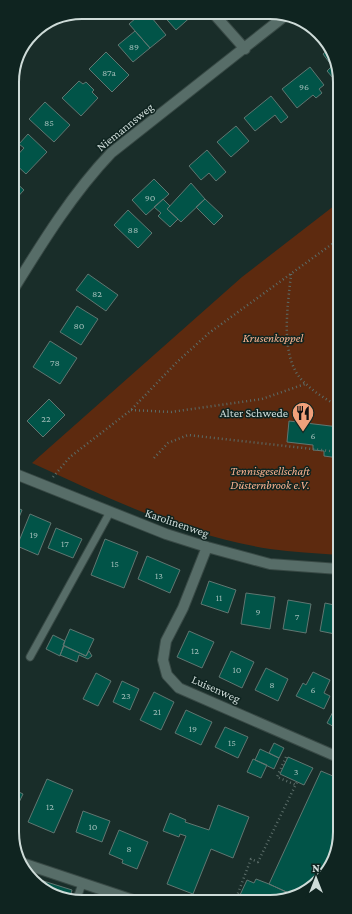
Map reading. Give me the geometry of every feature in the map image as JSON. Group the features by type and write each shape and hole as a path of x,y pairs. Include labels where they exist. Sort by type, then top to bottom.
{"street":[{"path":"218,19 245,49"},
{"name":"Niemannsweg","path":"19,279 71,200 91,174 111,153 280,20"},
{"name":"Karolinenweg","path":"19,476 166,534 207,547 270,564 333,569"},
{"name":"Luisenweg","path":"207,547 183,608 166,641 163,660 167,675 179,688 333,755"},
{"path":"29,865 117,895"}],"lane":[{"path":"30,657 110,512"},
{"path":"78,895 82,884"}],"path":[{"path":"46,487 70,457 131,410 177,362 209,333 333,243"},
{"path":"291,274 287,334 292,362 305,384 333,403"},
{"path":"131,410 171,412 262,399 305,384"},
{"path":"154,458 168,443 188,435 333,451"},
{"path":"237,895 251,859 258,862 297,784 277,777 286,757"}],"green space":[{"path":"333,207 333,555 270,549 208,535 148,514 32,463 242,277"}],"building":[{"path":"135,19 153,19 166,35 150,48 129,24"},
{"path":"166,19 188,19 176,30"},
{"path":"135,31 150,48 133,62 118,45"},
{"path":"106,52 129,75 112,92 89,69"},
{"path":"326,52 330,64 323,54"},
{"path":"310,67 324,85 319,89 322,93 316,98 313,95 297,108 282,89"},
{"path":"331,67 333,78 327,71"},
{"path":"79,81 83,84 86,82 94,90 92,92 98,98 81,116 62,98"},
{"path":"271,96 288,117 281,123 275,115 255,131 244,118"},
{"path":"45,102 70,125 54,142 29,119"},
{"path":"236,126 249,141 231,157 217,142"},
{"path":"28,134 47,152 26,174 19,168 19,153 24,148 19,144"},
{"path":"207,150 226,172 216,181 209,173 201,180 189,166"},
{"path":"154,179 169,194 146,215 132,200"},
{"path":"191,183 205,199 181,222 167,209"},
{"path":"19,185 24,190 19,195"},
{"path":"163,199 170,206 167,209 178,219 170,227 158,216 161,213 154,207"},
{"path":"205,199 223,216 214,225 196,207"},
{"path":"128,210 152,233 138,248 114,225"},
{"path":"88,274 118,295 106,311 76,290"},
{"path":"77,306 98,319 81,345 60,332"},
{"path":"50,341 77,358 60,384 33,367"},
{"path":"49,399 65,415 43,437 27,421"},
{"path":"289,421 333,426 333,457 324,456 324,451 313,450 313,445 287,442"},
{"path":"19,509 22,510 19,518"},
{"path":"30,514 51,523 38,555 19,547 19,541"},
{"path":"56,528 82,539 73,558 48,548"},
{"path":"105,539 138,552 124,588 91,575"},
{"path":"147,556 180,570 170,593 138,579"},
{"path":"209,581 236,590 228,613 201,604"},
{"path":"246,593 275,597 270,629 241,624"},
{"path":"288,600 311,604 306,633 283,629"},
{"path":"325,603 333,605 333,634 320,631"},
{"path":"70,629 94,639 86,656 63,645"},
{"path":"189,631 214,642 202,668 177,657"},
{"path":"53,635 65,641 60,656 46,649"},
{"path":"64,646 86,656 89,651 92,656 88,659 79,655 77,662 60,655"},
{"path":"231,651 254,662 242,688 219,677"},
{"path":"266,668 288,679 278,701 255,690"},
{"path":"313,672 330,680 324,693 330,696 324,709 296,696 303,683 306,685"},
{"path":"96,673 111,681 98,706 83,699"},
{"path":"122,681 139,689 130,710 113,702"},
{"path":"154,692 174,702 161,730 140,720"},
{"path":"186,710 212,722 201,745 175,733"},
{"path":"333,712 333,726 327,723"},
{"path":"225,727 248,737 238,758 215,747"},
{"path":"274,743 284,748 279,758 269,753"},
{"path":"260,749 279,758 274,769 255,760"},
{"path":"288,757 313,768 304,785 280,774"},
{"path":"253,759 267,765 261,778 247,772"},
{"path":"321,771 333,776 333,836 328,856 322,867 312,879 302,887 290,892 288,893 269,884"},
{"path":"47,779 73,790 54,833 28,822"},
{"path":"19,792 23,794 19,802"},
{"path":"218,805 249,817 233,858 211,849 193,894 167,884 186,836 180,834 179,837 163,831 170,813 186,820 185,822 209,830"},
{"path":"83,811 110,821 102,842 76,832"},
{"path":"119,830 148,842 137,869 122,863 123,860 109,854"},
{"path":"256,879 288,893 270,895 240,895 247,880 254,883"},
{"path":"42,880 72,890 71,894 62,892 50,887"}],"place":[{"name":"Alter Schwede","path":"303,432"}],"park label":[{"name":"Krusenkoppel","path":"273,338"},
{"name":"Tennisgesellschaft Düsternbrook e.V.","path":"270,478"}]}
